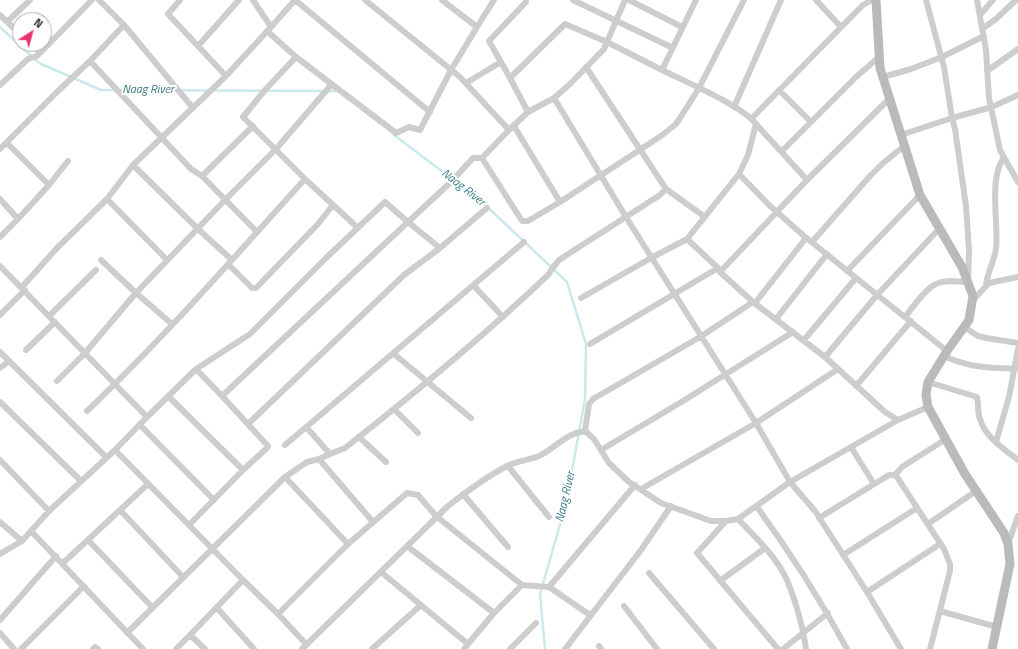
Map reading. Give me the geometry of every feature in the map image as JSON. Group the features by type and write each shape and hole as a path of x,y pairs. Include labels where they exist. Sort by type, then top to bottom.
{"street":[{"path":"7,22 30,0"},
{"path":"0,85 28,59 39,55 92,0"},
{"path":"99,0 124,25 193,108"},
{"path":"180,0 168,14 226,76"},
{"path":"198,46 239,0"},
{"path":"254,0 269,29 296,57 396,133 409,127 420,130 451,70 494,0"},
{"path":"0,315 57,248 105,201 133,165 162,139 226,76 295,0 430,112"},
{"path":"365,0 466,83 512,128 560,202"},
{"path":"442,0 477,27"},
{"path":"573,0 673,48"},
{"path":"222,396 452,181 473,158 482,158 528,112 554,98 586,67 604,49 625,0"},
{"path":"629,0 682,28"},
{"path":"662,70 695,2 687,0"},
{"path":"482,158 522,221 528,221 560,202 669,131 676,124 698,88 744,0"},
{"path":"734,106 781,0"},
{"path":"816,0 841,27"},
{"path":"752,118 841,27 863,2 872,0"},
{"path":"876,0 880,68 920,195 962,267 973,296 969,320 945,354 928,382 926,395 928,407 946,440 965,474 1004,533 1008,544 1010,564 992,649"},
{"path":"926,0 942,57 955,129 966,206 969,250 968,282"},
{"path":"977,0 984,36 989,98 1000,150 1018,182"},
{"path":"980,15 993,0"},
{"path":"982,29 996,19 1016,0"},
{"path":"526,2 489,41 528,112"},
{"path":"0,15 12,27"},
{"path":"510,78 565,24 606,42 734,106 752,118 807,180"},
{"path":"0,149 90,61 124,25"},
{"path":"883,77 942,57 984,36"},
{"path":"987,71 1018,50"},
{"path":"296,57 242,117 358,228"},
{"path":"782,151 856,77 879,57"},
{"path":"90,61 191,169 202,176 256,232"},
{"path":"466,83 501,62"},
{"path":"586,67 666,189 705,217"},
{"path":"57,381 85,353 135,293 276,149 332,85"},
{"path":"779,90 811,122"},
{"path":"901,135 952,118 992,107 1018,95"},
{"path":"554,98 651,258 756,424 790,482 819,518 867,592 901,649"},
{"path":"590,344 719,270 889,99"},
{"path":"581,298 687,239 739,174 748,155 756,124"},
{"path":"202,176 253,126"},
{"path":"7,142 49,185"},
{"path":"812,242 870,176 904,146"},
{"path":"986,286 996,244 996,176 1004,157"},
{"path":"0,237 49,185 68,161"},
{"path":"133,165 230,262 252,288 256,288 318,224 333,205"},
{"path":"739,174 777,212 806,238 908,319 945,354 960,363 974,366 1017,369"},
{"path":"87,411 165,332 305,178"},
{"path":"127,633 285,477 307,462 320,459 345,448 427,382 502,317 548,274 559,260 660,195 666,189"},
{"path":"847,271 920,195"},
{"path":"0,199 18,219"},
{"path":"105,201 167,260"},
{"path":"0,554 22,541 49,511 115,450 196,369 250,334 385,202 440,248"},
{"path":"248,424 404,275 440,248 487,208"},
{"path":"825,357 877,295 939,229"},
{"path":"115,450 278,614 304,647 436,516 448,506 463,494 508,466 539,456 560,442 582,431 591,401 700,337 754,303 806,238"},
{"path":"687,239 754,303 825,357 886,412 898,420"},
{"path":"285,445 394,354 524,242"},
{"path":"776,319 827,254"},
{"path":"101,260 135,293 172,324"},
{"path":"0,266 147,417"},
{"path":"50,316 96,270"},
{"path":"804,340 856,278"},
{"path":"972,302 986,286 993,282 1018,279"},
{"path":"856,386 908,319 927,291 935,284 950,281 968,282"},
{"path":"474,286 502,317"},
{"path":"26,350 55,322"},
{"path":"964,327 978,336 1018,343"},
{"path":"601,450 793,332"},
{"path":"996,442 1017,369 1018,349"},
{"path":"0,352 106,457"},
{"path":"394,354 471,418"},
{"path":"0,368 9,361"},
{"path":"189,525 268,447 196,369"},
{"path":"641,490 756,424 838,369"},
{"path":"928,382 974,396 976,398 980,421 985,429 996,442 1018,460"},
{"path":"168,396 243,470"},
{"path":"0,402 81,481"},
{"path":"582,431 594,439 609,463 641,490 661,503 711,521 726,521 738,518 757,507 790,482 898,420 928,407"},
{"path":"394,409 418,433"},
{"path":"140,425 214,500"},
{"path":"306,428 329,454"},
{"path":"359,437 386,462"},
{"path":"819,518 889,475 895,475 902,467 946,440"},
{"path":"851,447 874,484"},
{"path":"320,459 373,522"},
{"path":"0,460 49,511"},
{"path":"508,466 549,517"},
{"path":"895,475 928,524 948,557 950,564 950,571 930,649"},
{"path":"285,477 348,544"},
{"path":"63,563 148,484"},
{"path":"547,587 635,485"},
{"path":"928,524 976,491"},
{"path":"278,614 348,544 407,493 418,495 436,516 524,584 547,587 590,615"},
{"path":"463,494 508,547"},
{"path":"565,649 641,550 671,506"},
{"path":"757,507 783,542 828,613 847,649"},
{"path":"843,555 917,508"},
{"path":"120,510 183,577"},
{"path":"738,518 765,548 785,577 790,588 806,649"},
{"path":"1008,544 1018,518"},
{"path":"726,521 697,553 778,649"},
{"path":"0,522 22,541"},
{"path":"32,531 143,649"},
{"path":"88,540 152,607"},
{"path":"867,592 940,544"},
{"path":"407,546 494,613"},
{"path":"720,581 765,548"},
{"path":"0,620 56,556"},
{"path":"381,572 421,605 466,646 494,613 524,584"},
{"path":"649,572 714,649"},
{"path":"176,649 243,580"},
{"path":"21,649 84,586"},
{"path":"372,649 421,605"},
{"path":"624,606 657,649"},
{"path":"217,608 254,649"},
{"path":"940,611 996,627"},
{"path":"783,649 828,613"},
{"path":"510,649 536,623"},
{"path":"0,633 14,649"},
{"path":"190,635 205,649"},
{"path":"93,649 95,647 98,649"}],"waterway":[{"name":"Naag River","path":"0,27 39,63 101,90 335,91"},
{"name":"Naag River","path":"394,135 480,200 567,282 586,344 585,399 566,504 540,594 545,649"}]}
